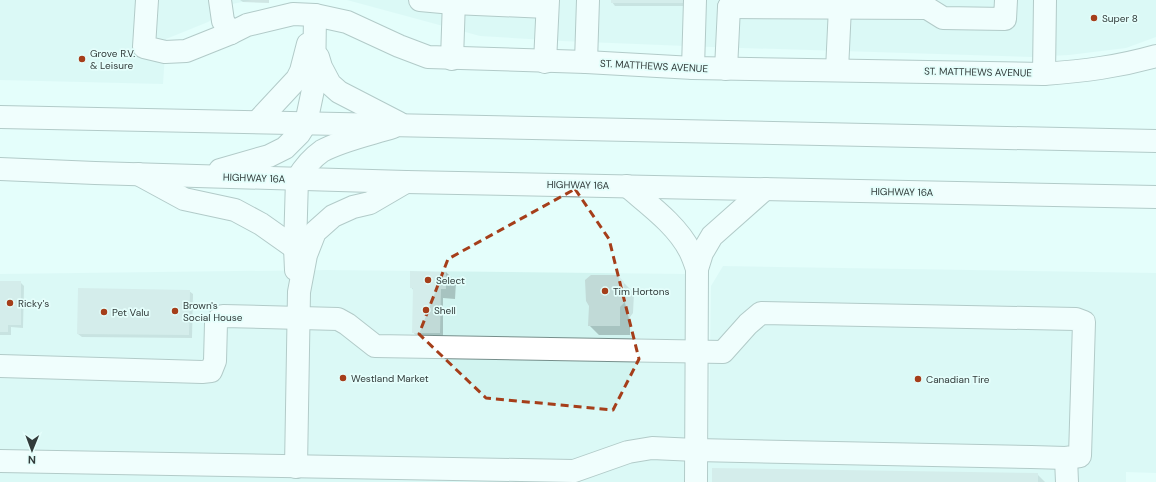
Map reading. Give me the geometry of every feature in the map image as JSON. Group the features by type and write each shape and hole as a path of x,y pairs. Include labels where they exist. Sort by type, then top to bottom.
{"main road":[{"name":"ST. MATTHEWS AVENUE","path":"146,0 144,47 165,52 186,51 247,25 316,7 399,46 428,57 452,59 586,62 726,69 1044,74 1090,70 1127,64 1156,56"},
{"path":"220,0 223,22 231,33"},
{"path":"420,0 547,4 545,62"},
{"path":"586,62 588,0"},
{"path":"693,68 695,0"},
{"path":"726,69 731,4 927,8 943,18 1005,19 1006,0"},
{"path":"1044,74 1045,0"},
{"path":"452,59 454,2"},
{"path":"194,176 244,164 269,156 285,148 299,134 306,123 314,85 316,7"},
{"path":"257,122 297,79 316,7"},
{"path":"837,70 840,7"},
{"path":"315,48 321,67 330,84 339,92 402,125"},
{"path":"0,117 1156,141"},
{"path":"299,292 295,248 298,179 303,169 322,152 352,139 402,125"},
{"name":"HIGHWAY 16A","path":"0,168 194,176 406,182 1156,197"},
{"path":"138,174 184,199 235,210 261,224 295,248"},
{"path":"296,467 299,292 306,255 315,232 333,216 353,207 370,203 406,182"},
{"path":"627,186 666,221 680,236 690,251 697,269"},
{"path":"696,482 697,269 702,253 712,236 765,189"},
{"path":"0,366 202,372 211,371 215,361 216,323 223,316 338,320 347,324 374,346 723,352 748,324 761,313 1076,319 1084,322 1082,442 1080,456 1066,458 652,448 628,452 574,471 0,461"},
{"path":"1066,458 1067,482"}],"highlighted area":[{"path":"575,189 609,239 639,359 613,410 486,398 419,334 448,259"}],"shaded area":[{"name":"Grove R.V. & Leisure","path":"0,0 252,0 232,4 208,22 166,39 163,84 0,80"},
{"path":"347,0 1156,0 1156,37 1126,48 1069,55 1031,57 562,41 480,36"},
{"name":"Canadian Tire","path":"723,266 1156,273 1156,473 1126,472 1126,482 708,482 711,286"},
{"name":"Westland Market","path":"327,270 686,274 686,482 0,482 0,274"}],"building":[{"path":"611,0 683,0 683,3 611,3"},
{"path":"410,271 446,272 446,289 441,289 440,333 412,333 413,288 410,288"},
{"name":"Tim Hortons","path":"591,275 618,275 624,282 624,303 620,307 620,326 588,326 589,306 586,301 585,280"},
{"name":"Ricky's","path":"0,281 21,281 21,325 8,325 8,332 0,332"},
{"path":"78,288 190,290 189,335 77,334"},
{"path":"712,468 1038,473 1038,482 712,482"}],"place":[{"name":"Super 8","path":"1094,18"},
{"name":"Grove R.V. & Leisure","path":"82,59"},
{"name":"Select","path":"428,280"},
{"name":"Tim Hortons","path":"605,291"},
{"name":"Ricky's","path":"10,303"},
{"name":"Shell","path":"426,310"},
{"name":"Brown's Social House","path":"175,311"},
{"name":"Pet Valu","path":"104,312"},
{"name":"Westland Market","path":"343,378"},
{"name":"Canadian Tire","path":"918,379"}]}
